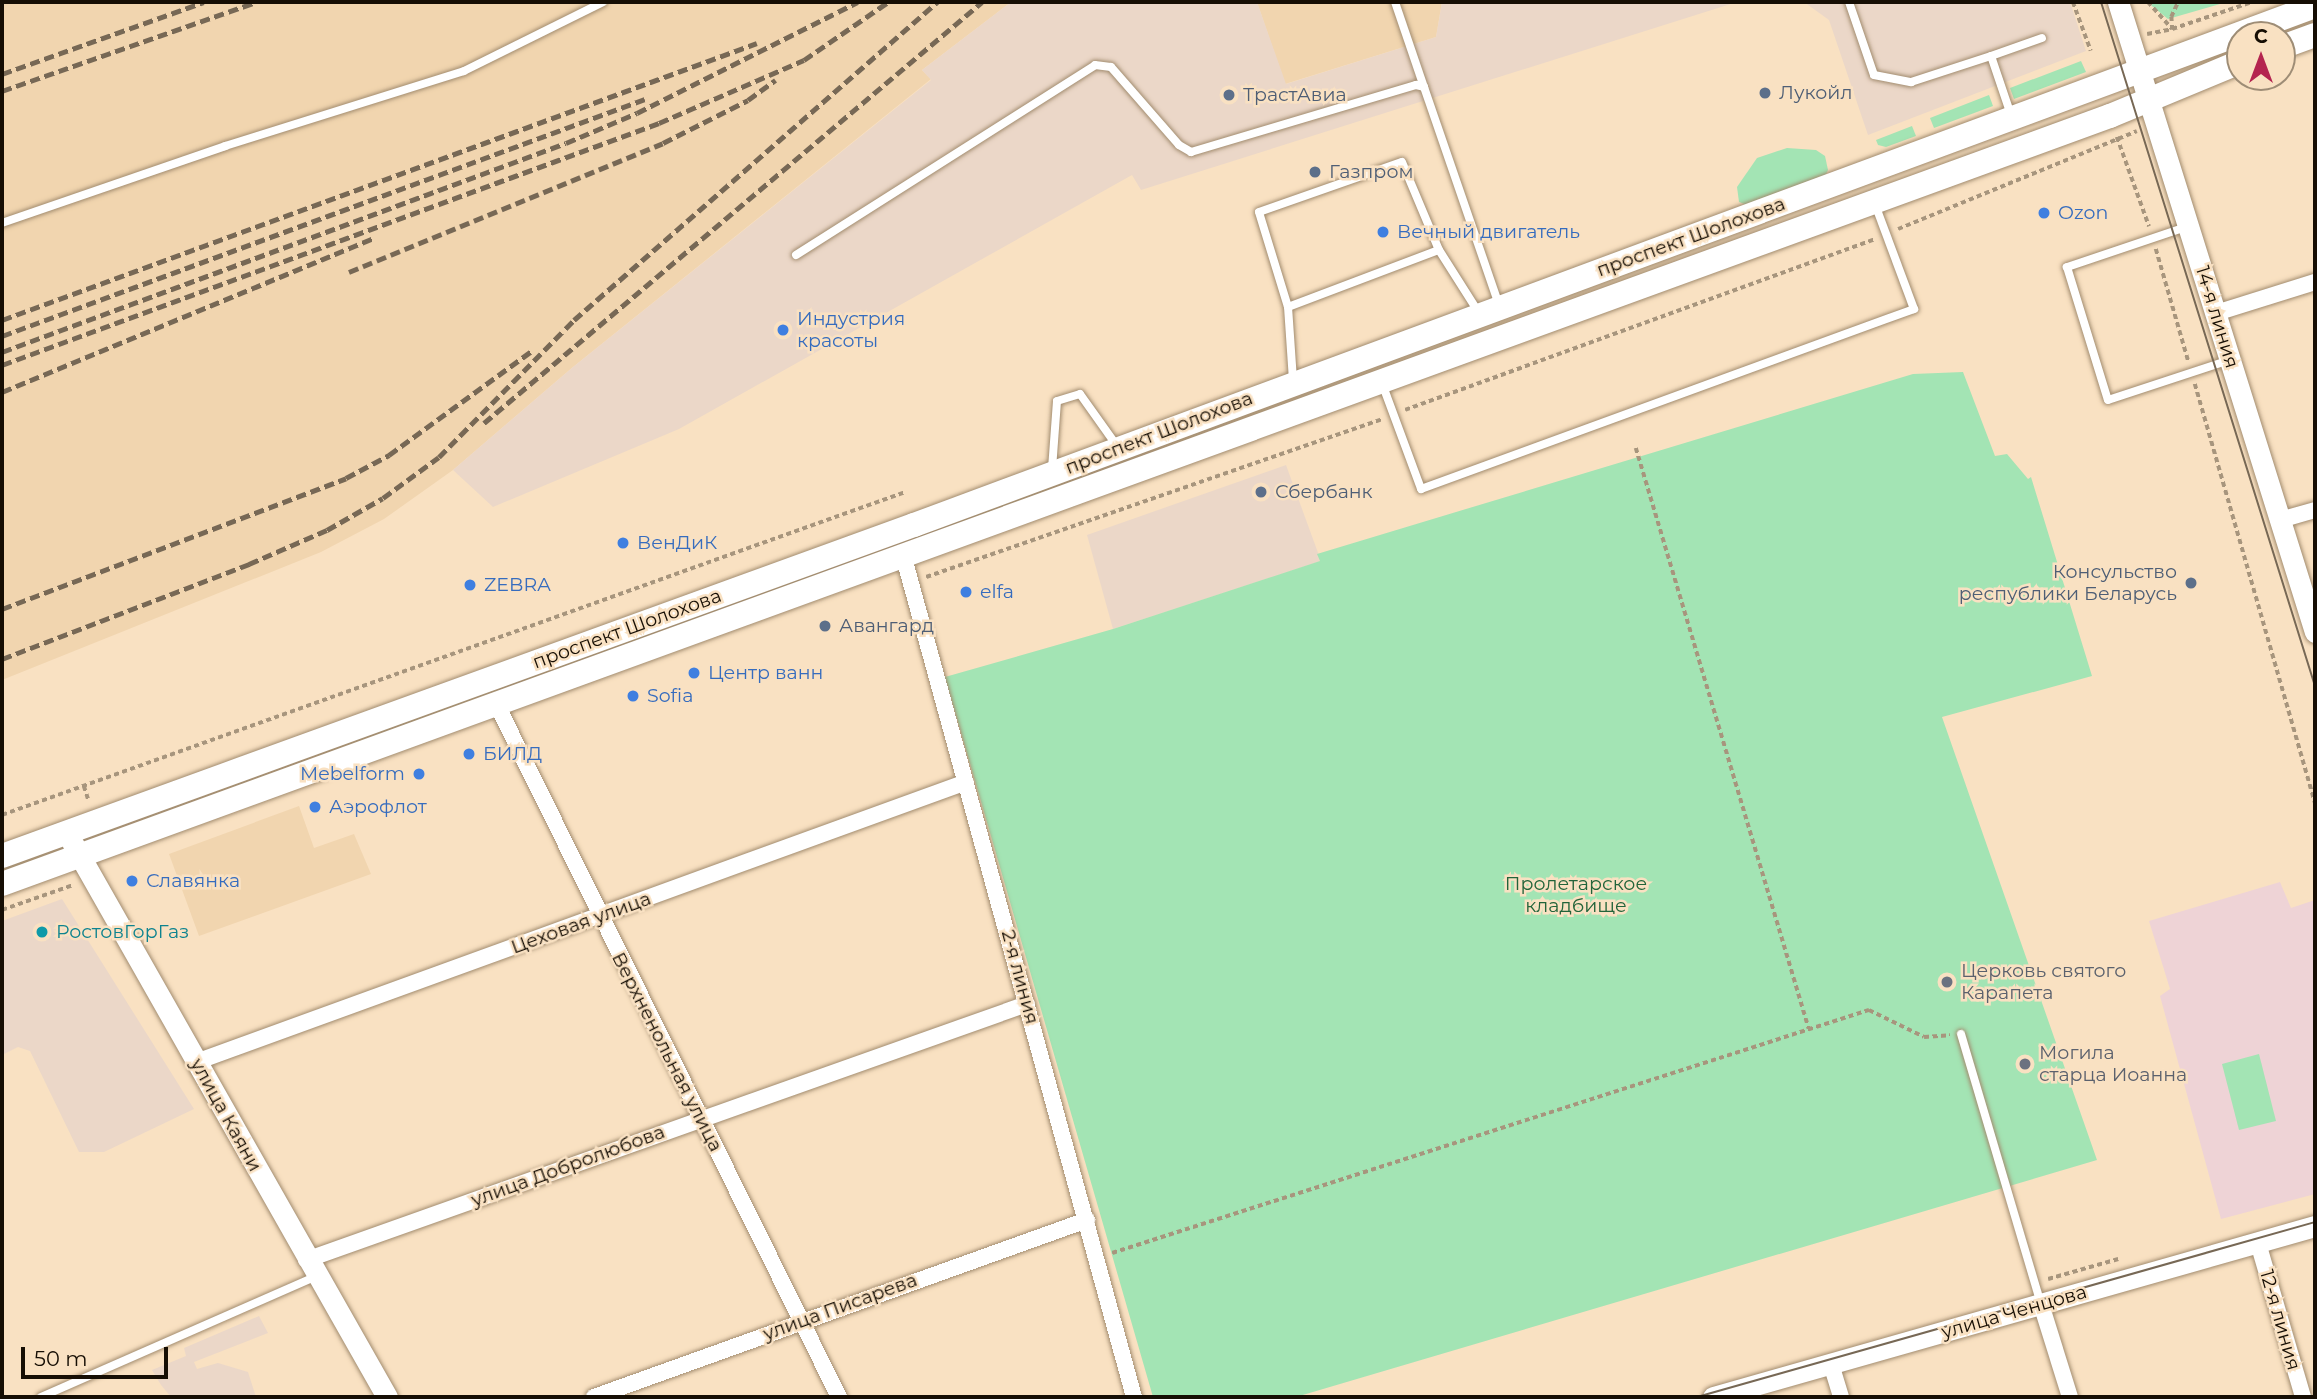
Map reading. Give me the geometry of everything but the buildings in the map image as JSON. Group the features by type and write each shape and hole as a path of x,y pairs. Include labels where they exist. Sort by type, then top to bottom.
{"main road":[{"name":"проспект Шолохова","path":"2,856 1051,473 1489,309 2013,121 2315,6"},
{"path":"2296,42 2315,35"},
{"name":"проспект Шолохова","path":"2,884 904,558 1874,202 2114,127 2150,99 2226,68"}],"street":[{"name":"14-я линия","path":"2118,2 2315,632"},
{"path":"2216,313 2315,282"},
{"path":"2280,520 2315,510"},
{"name":"2-я линия","path":"904,558 1134,1397"},
{"name":"Верхненольная улица","path":"497,705 839,1397"},
{"name":"Цеховая улица","path":"196,1062 966,782"},
{"name":"улица Каяни","path":"66,833 311,1268 387,1397"},
{"name":"улица Добролюбова","path":"311,1268 700,1118 1027,1004"},
{"name":"улица Писарева","path":"594,1397 1087,1220"},
{"name":"улица Ченцова","path":"1713,1397 2315,1226"},
{"name":"12-я линия","path":"2258,1243 2303,1397"},
{"path":"2041,1304 2070,1397"},
{"path":"1831,1364 1841,1397"}],"lane":[{"path":"2,223 225,146 464,71 603,2"},
{"path":"1395,2 1424,87 1489,309"},
{"path":"1849,2 1874,75 1911,82 2042,38"},
{"path":"1991,56 2013,121"},
{"path":"796,255 1095,65 1111,67 1179,145 1191,152 1416,85 1424,87"},
{"path":"1293,383 1288,307 1259,212 1402,162 1439,250 1489,309"},
{"path":"1381,381 1421,489 1914,309 1874,202"},
{"path":"2189,226 2067,267 2108,400 2230,359"},
{"path":"1288,307 1439,250"},
{"path":"1051,473 1057,401 1080,394 1118,448"},
{"path":"1961,1034 2041,1304"},
{"path":"41,1397 311,1268"}],"path":[{"path":"2073,2 2091,51"},
{"path":"2148,2 2172,29"},
{"path":"2172,29 2171,17 2178,2"},
{"path":"2172,29 2252,2"},
{"path":"932,575 1393,414 1886,234 2114,127 2157,123"},
{"path":"2114,127 2153,238 2315,803"},
{"path":"1636,448 1809,1030"},
{"path":"2,815 905,492"},
{"path":"1097,1258 1869,1010 1924,1037 1961,1034"}],"shaded area":[{"path":"2,2 1011,2 922,70 931,79 573,367 453,470 384,519 321,552 2,680"},
{"path":"1011,2 1257,2 1286,84 1436,37 1442,2 1737,2 1141,190 1132,175 679,429 493,507 453,470 573,367 931,80 922,70"},
{"path":"1257,2 1442,2 1436,37 1285,84"},
{"path":"1804,2 2070,2 2086,51 1868,135 1829,20"},
{"path":"1286,465 1321,561 1113,629 1087,535"},
{"path":"299,806 314,848 354,834 371,874 199,936 169,854"},
{"path":"2280,882 2291,908 2315,900 2315,1194 2221,1219 2160,996 2170,989 2149,921"},
{"path":"62,899 194,1109 104,1152 79,1152 30,1051 18,1047 2,1055 2,921"},
{"path":"259,1316 268,1333 194,1362 197,1369 218,1363 248,1372 256,1397 171,1397 152,1370 186,1356 184,1348"}],"green space":[{"path":"2147,2 2227,2 2168,19"},
{"path":"2081,61 2086,72 2014,99 2010,88"},
{"path":"1989,95 1993,106 1934,128 1930,118"},
{"path":"1912,126 1916,136 1886,147 1878,145 1876,140"},
{"path":"1787,148 1816,150 1825,156 1828,170 1823,180 1750,206 1739,202 1737,187 1757,158"},
{"name":"Пролетарское кладбище","path":"1963,372 1995,456 2007,454 2028,479 2031,477 2092,676 1942,717 2097,1160 1296,1397 1153,1397 945,677 1113,629 1320,561 1317,554 1913,374"},
{"path":"2259,1054 2276,1121 2239,1130 2222,1064"}],"tram line":[{"path":"2101,2 2315,686"},
{"path":"1697,1397 2315,1222"}],"railway":[{"path":"2,74 204,2"},
{"path":"2,91 256,2"},
{"path":"2,352 566,143 637,113 858,2"},
{"path":"2,365 659,123 804,60 888,2"},
{"path":"2,659 249,564 327,530 383,498 439,457 574,320 937,2"},
{"path":"484,423 982,2"},
{"path":"2,320 757,43"},
{"path":"349,272 663,143 748,100 776,80"},
{"path":"2,336 645,99"},
{"path":"2,392 374,238"},
{"path":"2,609 346,478 389,455 533,350"}],"place":[{"name":"Лукойл","path":"1765,93"},
{"name":"ТрастАвиа","path":"1229,95"},
{"name":"Газпром","path":"1315,172"},
{"name":"Ozon","path":"2044,213"},
{"name":"Вечный двигатель","path":"1383,232"},
{"name":"Индустрия красоты","path":"783,330"},
{"name":"Сбербанк","path":"1261,492"},
{"name":"ВенДиК","path":"623,543"},
{"name":"Консульство республики Беларусь","path":"2191,583"},
{"name":"ZEBRA","path":"470,585"},
{"name":"elfa","path":"966,592"},
{"name":"Авангард","path":"825,626"},
{"name":"Центр ванн","path":"694,673"},
{"name":"Sofia","path":"633,696"},
{"name":"БИЛД","path":"469,754"},
{"name":"Mebelform","path":"419,774"},
{"name":"Аэрофлот","path":"315,807"},
{"name":"Славянка","path":"132,881"},
{"name":"РостовГорГаз","path":"42,932"},
{"name":"Церковь святого Карапета","path":"1947,982"},
{"name":"Могила старца Иоанна","path":"2025,1064"}]}
